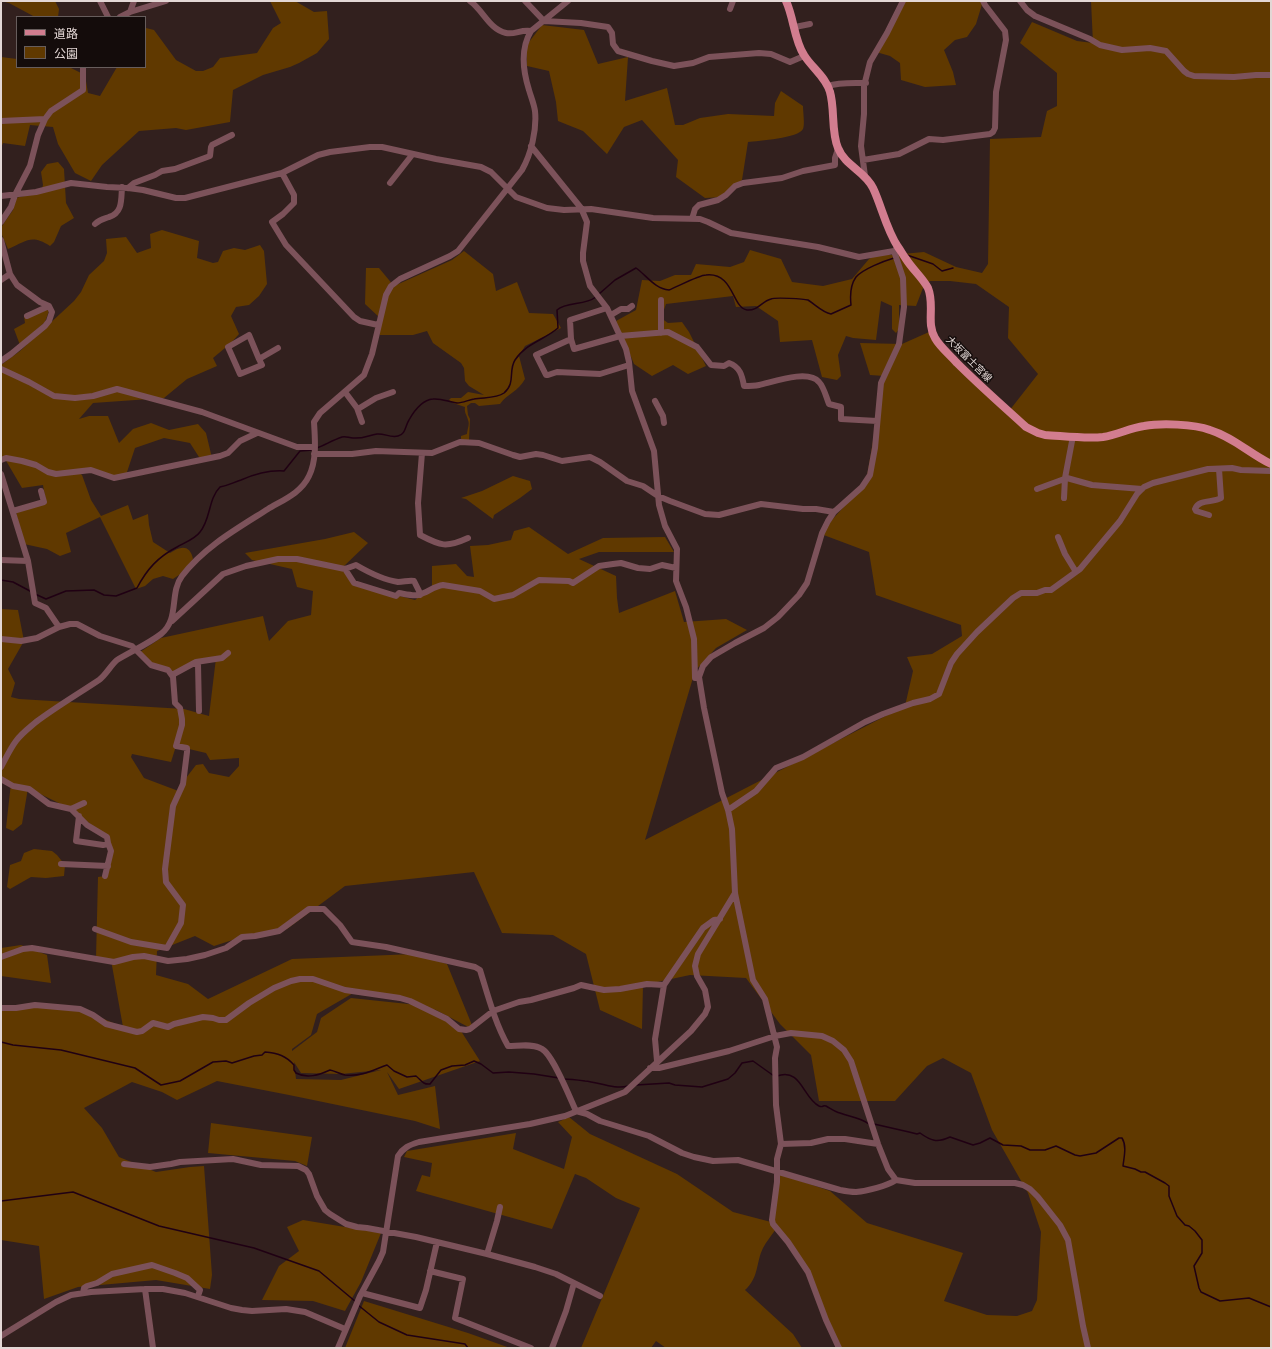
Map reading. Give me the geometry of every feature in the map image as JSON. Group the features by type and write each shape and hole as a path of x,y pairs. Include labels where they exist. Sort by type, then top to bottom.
{"main road":[{"name":"大坂富士宮線","path":"786,1 804,56 828,86 838,149 848,163 865,176 873,188 899,254 928,290 931,305 930,327 936,340 943,348 1026,427 1038,433 1046,435 1102,437 1143,426 1164,424 1195,427 1208,429 1219,433 1271,464"}],"street":[{"path":"100,1 108,16"},
{"path":"130,12 134,1"},
{"path":"122,16 130,12 166,1"},
{"path":"470,1 497,30 508,34 525,30 531,31"},
{"path":"525,1 544,20 608,27 612,33 614,44 618,51 674,66 735,54 771,54 790,62 804,56"},
{"path":"172,621 176,588 183,575 212,546 274,505 294,494 301,488 310,475 315,451 314,422 320,413 364,375 372,354 386,295 394,283 453,255 458,251 522,170 529,158 534,127 534,109 523,63 527,37 531,31 568,1"},
{"path":"730,9 733,1"},
{"path":"865,176 860,146 864,114 864,86 866,83 870,62 903,1"},
{"path":"863,160 899,154 928,140 943,140 990,134 993,132 995,128 996,92 1006,40 1005,31 983,1"},
{"path":"1020,1 1027,10 1035,16 1090,39 1100,45 1122,50 1150,48 1166,51 1184,71 1194,76 1234,77 1256,74 1271,75"},
{"path":"795,27 810,24"},
{"path":"1,222 11,207 15,195 30,166 38,135 45,119 51,111 83,90 83,68"},
{"path":"828,86 836,83 866,83"},
{"path":"1,121 45,119"},
{"path":"125,187 162,171 175,169 210,156 212,145 232,135"},
{"path":"531,146 581,208 587,222 583,261 588,281 608,308 626,349 632,391 654,451 658,496 665,526 676,549 676,581 686,607 694,639 695,678 699,677"},
{"path":"1,196 36,192 71,182 107,187 125,187 176,198 185,198 282,173 318,155 330,152 376,147 481,167 491,172 506,189 516,197 547,208 564,210 581,208 653,218 692,218 708,222 731,233 818,247 858,257 899,254 903,278 904,307 902,325 899,344 881,383 870,474 862,487 834,512 822,532 807,583 800,595 778,617 764,628 711,657 703,666 699,677 721,789 732,829 735,894 753,980 765,998 777,1047 775,1058 776,1105 781,1144 777,1159 777,1188 772,1220 773,1224 788,1242 808,1272 826,1320 839,1348"},
{"path":"692,218 699,205 718,200 726,195 734,186 743,183 782,178 803,171 835,165 835,158 838,149"},
{"path":"390,183 412,155"},
{"path":"282,173 295,198 292,206 272,222 282,239 354,317 378,325"},
{"path":"95,224 101,218 110,217 117,213 121,206 125,187"},
{"path":"1,240 10,274 17,286 40,302 49,306 52,312 49,321 44,326 1,361"},
{"path":"1,280 10,274"},
{"path":"660,333 661,300"},
{"path":"27,316 49,306"},
{"path":"611,316 621,309 628,309 632,306"},
{"path":"608,308 570,320 571,339 574,349 620,336 668,332 697,347 711,365 734,365 740,370 744,386 760,385 798,376 815,379 820,382 829,404 841,407 841,419 877,421"},
{"path":"249,336 259,359 262,365 240,374 228,347 249,336"},
{"path":"571,339 536,355 546,375 557,372 600,374 629,365"},
{"path":"259,359 278,348"},
{"path":"1,369 54,396 75,398 93,396 117,389 202,412 297,447 315,451 352,454 376,451 432,453 460,442 479,443 520,457 536,454 562,461 590,457 600,462 620,478 643,486 658,496 705,514 719,515 761,504 834,512"},
{"path":"345,392 358,409 362,422"},
{"path":"358,409 376,398 393,392"},
{"path":"655,401 663,416 664,423"},
{"path":"1,460 6,458 22,461 36,465 48,472 56,474 91,470 114,478 220,456 228,453 240,441 257,433"},
{"path":"1064,498 1065,478 1073,436"},
{"path":"422,453 418,503 420,535 431,541 448,545 468,538"},
{"path":"728,810 756,791 776,768 803,757 865,722 913,703 930,699 939,694 951,663 977,632 1012,598 1021,592 1037,593 1045,590 1052,590 1076,572 1097,550 1120,521 1137,494 1142,489 1153,483 1208,469 1232,468 1241,470 1271,471"},
{"path":"1209,515 1196,511 1195,509 1201,502 1212,502 1221,498 1219,469"},
{"path":"1,474 28,561 35,603 46,608 59,627"},
{"path":"1037,489 1065,478 1092,484 1142,489"},
{"path":"12,511 44,502 41,491"},
{"path":"1058,537 1065,554 1076,572"},
{"path":"1,767 10,751 24,732 47,714 100,679 116,661 161,634 172,621 223,574 246,566 278,559 291,559 345,569 356,565 387,579 402,582 410,580 414,581 420,595"},
{"path":"1,560 28,561"},
{"path":"345,569 351,580 357,585 396,596 399,593 420,595 443,585 480,591 494,599 513,595 539,580 557,580 574,583 600,566 621,563 638,568 650,569 662,565 676,568"},
{"path":"1,639 21,641 37,638 59,627 77,624 100,636 132,646 151,665 168,670 172,675 175,703 180,710 182,725 176,746 187,748 187,752 183,784 173,806 165,869 166,882 183,905 181,923 167,948 164,959"},
{"path":"172,675 196,662 222,658 228,653"},
{"path":"196,662 198,664 199,711"},
{"path":"1,779 13,786 29,789 49,804 71,809 87,825 107,837 111,851 105,876"},
{"path":"71,809 84,803"},
{"path":"79,816 76,841 103,845 108,844"},
{"path":"61,864 108,866"},
{"path":"338,1348 345,1329 383,1252 398,1156 406,1147 419,1142 530,1124 565,1116 626,1092 657,1061 691,1031 705,1014 708,1007 705,990 697,976 695,966 698,954 735,894"},
{"path":"1,957 23,948 32,948 114,962 144,956 168,961 205,956 226,948 242,937 279,931 309,909 324,909 340,926 352,942 386,947 475,967 480,970 493,1011 508,1046 535,1046 542,1049 547,1054 554,1066 576,1111 587,1114 600,1121 649,1136 682,1153 694,1157 713,1161 738,1160 827,1187 854,1192 890,1184 896,1180 915,1183 1016,1184 1023,1185 1030,1189 1060,1226 1068,1240 1082,1326 1088,1348"},
{"path":"657,1061 655,1039 664,985 703,928 714,920 720,919"},
{"path":"95,928 130,942 167,948"},
{"path":"1,1008 16,1008 35,1004 80,1009 93,1015 106,1024 137,1032 153,1023 168,1027 174,1024 203,1017 226,1020 249,1003 274,988 291,981 313,979 345,990 400,998 410,1001 448,1019 459,1029 466,1030 470,1029 493,1011 519,1002 581,985 604,990 620,989 647,984 664,985"},
{"path":"650,1068 659,1068 730,1051 775,1036 800,1033 822,1036 833,1041 844,1050 851,1062 878,1144 888,1169 896,1180"},
{"path":"781,1144 811,1143 828,1139 844,1139 878,1144"},
{"path":"124,1164 150,1167 180,1162 233,1159 261,1165 298,1166 306,1170 309,1174 322,1205 330,1214 352,1226 386,1231 487,1254 556,1274 600,1296"},
{"path":"487,1254 498,1221 500,1207"},
{"path":"361,1295 420,1308 426,1290 437,1242"},
{"path":"83,1293 84,1288 87,1286 97,1283 112,1274 152,1266 175,1272 187,1278 200,1290 198,1296"},
{"path":"430,1271 463,1279 455,1318 530,1348"},
{"path":"552,1348 574,1283"},
{"path":"1,1336 59,1300 83,1293 145,1289 172,1290 198,1296 231,1308 242,1310 252,1311 286,1309 305,1312 345,1329"},
{"path":"145,1289 153,1348"}],"green space":[{"path":"1,1 55,1 59,9 58,16 33,16 9,3"},
{"path":"270,1 295,1 314,12 327,11 329,39 317,53 299,63 263,75 233,90 230,122 186,130 176,128 139,131 102,165 91,181 75,173 58,144 53,127 30,125 25,146 3,143 1,148 1,57 16,59 16,68 71,68 85,75 88,93 100,96 116,68 146,68 146,28 154,30 176,60 196,71 203,71 213,67 220,58 257,53 273,28 281,23"},
{"path":"905,1 983,1 976,24 967,37 955,40 944,50 953,72 956,85 925,87 901,80 900,63 890,56 876,52"},
{"path":"1091,1 1271,1 1271,1348 840,1348 808,1272 773,1224 777,1173 830,1191 867,1223 963,1253 944,1301 987,1315 1017,1316 1032,1311 1037,1300 1041,1232 1028,1193 992,1130 971,1073 943,1058 927,1066 895,1101 819,1101 811,1055 780,1024 746,978 690,975 643,985 642,1029 600,1010 586,954 553,935 502,933 474,872 345,886 287,929 242,937 214,946 195,936 157,951 156,975 188,984 208,999 292,959 414,954 447,964 474,1030 434,1009 461,1031 480,1061 399,1089 387,1072 398,1095 435,1086 440,1129 415,1121 217,1081 177,1100 162,1092 132,1082 84,1108 102,1128 119,1157 156,1172 204,1166 212,1275 210,1289 156,1280 78,1287 44,1299 39,1246 1,1240 1,1007 36,1006 80,1009 123,1027 111,960 96,958 98,877 105,876 110,840 73,810 28,788 22,824 13,831 6,828 11,783 1,778 1,609 18,610 24,641 8,669 15,683 11,697 19,699 184,709 209,716 216,658 197,662 173,675 151,665 140,652 161,638 263,616 269,641 288,621 311,615 313,591 297,587 292,569 252,560 245,553 325,539 354,532 368,543 343,567 357,585 415,600 432,586 432,566 456,564 467,576 474,577 470,546 488,545 511,540 514,531 529,527 568,554 603,538 665,537 674,552 599,552 579,559 616,576 619,613 675,591 684,622 726,619 747,630 716,648 695,671 645,840 905,706 913,671 907,657 932,654 962,636 961,625 876,595 869,552 821,534 866,482 884,376 870,375 860,343 902,344 929,332 1009,411 1038,374 1008,338 1009,307 976,284 950,281 930,281 923,288 916,306 899,305 899,329 896,333 892,329 892,306 881,301 876,340 846,336 838,355 841,376 837,380 822,377 812,340 780,342 778,321 756,306 736,307 733,296 666,304 661,318 668,323 682,322 689,332 706,366 688,374 673,365 652,376 634,364 616,321 636,310 642,280 660,281 675,275 691,275 696,264 730,267 744,262 750,250 781,259 792,282 823,286 852,279 869,259 878,254 891,255 924,252 956,267 982,273 988,264 990,139 1041,137 1047,111 1057,106 1057,73 1020,43 1032,22 1077,41 1093,43","holes":["176,746 206,753 210,760 239,758 239,766 229,777 209,773 203,764 196,765 186,778 181,792 144,778 131,757 132,754 171,762","355,992 427,1006 351,998 321,1018 317,1032 292,1051 292,1049 311,1035 317,1014","294,1062 301,1073 341,1074 381,1070 341,1080 296,1079"]},
{"path":"542,25 584,30 598,64 628,57 625,101 667,88 675,125 683,125 700,118 728,114 774,116 775,103 781,91 803,106 804,127 800,132 794,135 748,142 742,180 723,197 705,198 676,177 678,160 642,120 624,127 607,154 583,131 558,121 556,102 549,71 527,66 526,46"},
{"path":"58,162 64,169 66,203 74,218 61,226 54,242 50,246 38,240 29,240 8,249 2,235 2,226 13,210 15,199 41,193 43,185 41,172 47,164"},
{"path":"162,230 199,241 197,258 213,263 218,262 223,251 234,248 245,250 260,245 264,251 267,284 259,296 249,305 236,307 231,316 239,334 213,358 217,366 187,379 164,398 93,403 79,419 89,416 108,416 119,443 133,429 151,423 169,430 198,424 206,433 212,458 199,457 190,443 164,438 135,448 126,475 114,478 92,473 79,473 82,475 91,500 101,516 128,505 133,520 148,514 153,542 170,553 177,549 184,548 192,554 193,559 185,571 173,579 163,576 153,579 145,586 136,589 100,517 66,533 71,552 60,556 47,549 24,544 16,512 46,501 43,485 22,488 5,459 1,458 1,365 20,351 74,301 81,292 89,275 104,261 107,253 106,239 126,237 137,253 151,248 150,234"},
{"path":"464,251 493,274 496,291 517,282 529,313 553,314 561,328 525,346 519,356 525,379 519,387 506,397 500,404 479,406 475,403 471,403 467,406 470,419 469,440 461,439 461,436 467,434 469,425 465,407 449,400 451,398 461,398 468,392 484,395 469,386 465,381 464,368 461,363 433,343 427,331 413,335 380,335 380,318 365,304 366,268 379,268 394,286 452,260"},
{"path":"44,308 49,311 45,322 20,345 14,329 25,323 24,316"},
{"path":"513,476 530,481 532,489 494,515 493,519 466,499 461,498 482,491"},
{"path":"34,849 52,851 57,855 65,865 64,876 46,878 31,877 10,889 7,887 10,865 21,861 24,853"},
{"path":"21,945 47,955 51,983 1,976 1,948"},
{"path":"569,1117 590,1134 677,1174 733,1212 771,1222 776,1229 763,1248 753,1280 745,1290 793,1334 802,1348 666,1348 656,1341 651,1348 581,1348 640,1208 616,1198 586,1178 575,1174 552,1229 416,1191 422,1175 430,1177 432,1163 404,1157 407,1151 516,1133 513,1149 564,1169 572,1137 558,1122"},
{"path":"211,1123 312,1137 307,1166 295,1161 208,1153"},
{"path":"303,1220 381,1233 361,1282 345,1311 313,1301 262,1300 279,1266 299,1251 287,1227"},
{"path":"364,1301 468,1333 510,1348 345,1348"}],"waterway":[{"path":"907,255 933,264 942,271 953,268"},
{"path":"599,294 615,280 636,268 659,287 669,290 706,275 715,276 722,279 727,284 738,303 742,308 747,310 754,309 771,299 790,298 808,300 822,310 831,314 851,305 852,287 854,280 859,274 894,258"},
{"path":"317,448 343,437 357,438 377,434 392,436 401,435 403,434 411,417 425,401 439,399 459,403 501,395 510,385 513,364 519,355 529,346 558,328 557,310 566,305 586,302 596,297"},
{"path":"35,594 46,599 66,591 94,590 104,595 116,596 137,588 149,569 159,559 192,539 200,532 204,527 213,497 220,487 262,473 284,471 300,451 313,450"},
{"path":"1,580 13,582 30,591"},
{"path":"1,1042 13,1045 61,1050 135,1068 161,1085 180,1081 213,1062 226,1061 232,1063 262,1055 265,1052 274,1053 285,1057 294,1065 294,1070 296,1073 304,1076 317,1075 330,1070 345,1075 356,1075 367,1073 387,1065 394,1071 407,1077 416,1076 424,1083 430,1084 441,1070 452,1066 465,1065 474,1061 481,1064 493,1073 509,1072 559,1078"},
{"path":"636,1085 669,1083 675,1085 702,1087 728,1079 735,1073 742,1063 753,1061 774,1076"},
{"path":"777,1076 785,1074 797,1079 809,1097 819,1106 826,1106 836,1112 858,1118 869,1124"},
{"path":"563,1079 618,1087 628,1086"},
{"path":"874,1124 917,1134 920,1133 934,1140 941,1140 950,1137 973,1145 990,1138 1003,1145 1021,1146 1030,1150 1045,1150 1056,1146 1080,1156 1096,1153 1119,1138 1122,1138 1125,1148 1123,1166 1145,1172 1169,1186 1169,1196 1177,1216 1185,1225 1189,1226 1195,1231 1202,1240 1202,1253 1194,1266 1201,1292 1220,1301 1249,1298 1271,1307"},
{"path":"1,1201 73,1192 159,1226 254,1248 319,1271 356,1302"},
{"path":"358,1305 379,1322 407,1335 465,1344 468,1348"}]}
